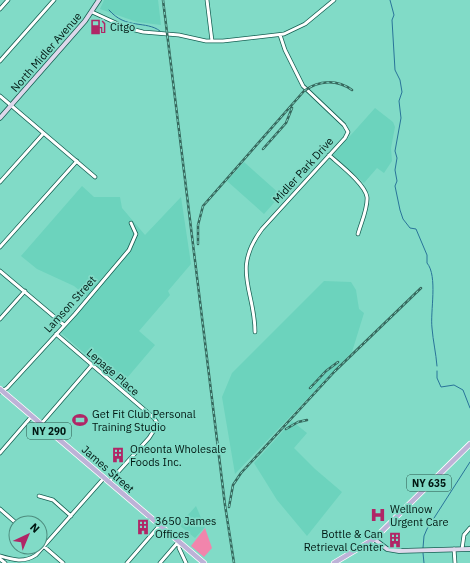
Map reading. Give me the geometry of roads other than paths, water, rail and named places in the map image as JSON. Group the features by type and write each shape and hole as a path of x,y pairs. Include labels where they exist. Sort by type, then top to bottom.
{"main road":[{"path":"92,12 99,0"},
{"name":"North Midler Avenue","path":"0,118 92,12"},
{"name":"James Street","path":"1,391 204,563"},
{"name":"NY 635","path":"334,563 374,539 470,444"},
{"path":"374,539 381,546 394,550 470,548"}],"street":[{"path":"0,9 8,0"},
{"path":"0,61 54,0"},
{"path":"207,0 212,41"},
{"name":"North Midler Avenue","path":"92,12 127,28 212,41 240,40 280,35 305,24 334,0"},
{"name":"Midler Park Drive","path":"255,332 255,318 245,274 249,250 262,229 347,136 348,130 303,86 285,50 280,35"},
{"path":"0,96 95,177"},
{"path":"0,182 44,134"},
{"path":"329,155 365,190 367,198 366,205 358,234"},
{"path":"0,247 76,161"},
{"name":"Lamson Street","path":"1,391 7,388 56,334 132,245 136,234 131,223"},
{"path":"0,270 64,325"},
{"path":"0,319 25,291"},
{"name":"Lepage Place","path":"56,334 154,418 158,424 158,427 149,438 109,482"},
{"path":"41,424 92,365"},
{"path":"0,453 32,416"},
{"path":"48,543 104,478"},
{"path":"39,496 53,500 71,516"},
{"path":"0,509 8,516"},
{"path":"127,563 160,525"},
{"path":"462,549 464,535 470,528"},
{"path":"160,563 179,541"},
{"path":"179,541 186,563"},
{"path":"454,549 455,563"},
{"path":"48,550 63,563"},
{"path":"0,557 12,562 30,559 35,555"},
{"path":"0,557 5,563"}],"waterway":[{"path":"390,0 394,15 392,20 395,70 400,80 402,92 399,101 401,118 395,151 397,158 395,170 397,181 395,186 403,219 410,228 416,229 427,255 427,263 432,276 432,328 437,366"},
{"path":"109,10 115,16 129,23 149,26 160,31"},
{"path":"437,371 437,378 441,387 454,385 463,390 470,408"},
{"path":"423,548 424,536 427,529 470,462"},
{"path":"423,553 424,563"}],"railway":[{"path":"163,0 225,505 234,563"},
{"path":"198,244 198,225 203,206 304,91 310,87 328,82 340,84 352,90"},
{"path":"263,149 286,123 292,108"},
{"path":"229,507 233,485 241,473 335,371 421,288"},
{"path":"310,388 326,371 338,362"},
{"path":"286,429 298,422 307,420"}],"place":[{"name":"Citgo","path":"98,27"},
{"name":"Get Fit Club Personal Training Studio","path":"80,420"},
{"name":"Oneonta Wholesale Foods Inc.","path":"118,455"},
{"name":"Wellnow Urgent Care","path":"378,515"},
{"name":"3650 James Offices","path":"143,527"},
{"name":"Bottle & Can Retrieval Center","path":"395,540"}]}
